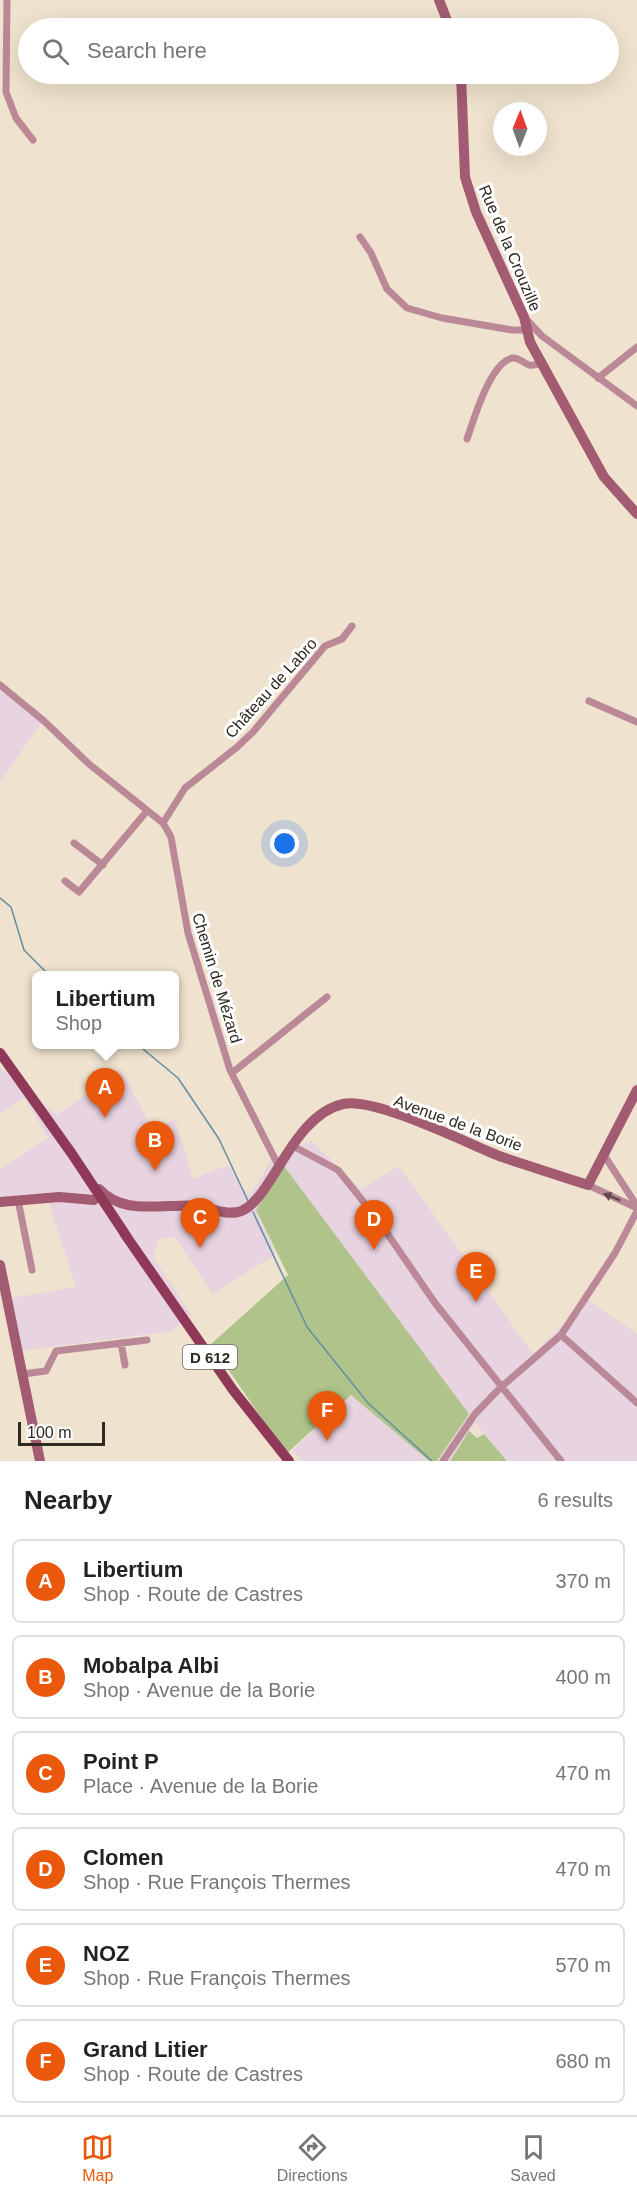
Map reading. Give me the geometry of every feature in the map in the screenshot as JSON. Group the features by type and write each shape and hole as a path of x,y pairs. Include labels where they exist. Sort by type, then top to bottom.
{"main road":[{"name":"D 612","path":"0,1053 233,1390 289,1461"}],"street":[{"path":"0,32 7,0"},
{"path":"7,0 3,51 6,92 16,118 33,140"},
{"path":"439,0 446,18"},
{"name":"Rue de la Crouzille","path":"461,84 465,177 476,212 526,324 530,342 604,477 637,514"},
{"path":"360,237 371,253 387,289 407,308 442,318 512,330 526,324 637,406"},
{"path":"598,378 637,347"},
{"path":"467,439 481,397 501,365 510,358 518,358 533,365 543,363"},
{"name":"Château de Labro","path":"163,824 184,788 236,748 325,646 342,639 352,626"},
{"name":"Chemin de Mézard","path":"0,685 44,721 89,764 163,824 171,837 188,933 232,1073 278,1165"},
{"path":"589,701 637,722"},
{"path":"65,881 79,892 147,811"},
{"path":"74,843 103,865"},
{"path":"232,1073 327,997"},
{"path":"588,1185 637,1090"},
{"name":"Avenue de la Borie","path":"108,1207 115,1211 131,1207 197,1206 223,1212 238,1212 253,1206 291,1145 304,1130 326,1112 343,1104 359,1104 440,1129 500,1156 588,1185 637,1208"},
{"path":"291,1145 338,1170 500,1388 561,1461"},
{"path":"443,1461 475,1414 500,1388 561,1335 615,1253 637,1208 604,1155"},
{"name":"Avenue de la Borie","path":"84,1174 112,1201 131,1207"},
{"path":"0,1202 59,1197 94,1200"},
{"path":"18,1200 32,1270"},
{"path":"0,1265 40,1461"},
{"path":"561,1335 637,1403"},
{"path":"23,1374 46,1371 56,1351 147,1340"},
{"path":"121,1343 125,1365"}],"shaded area":[{"path":"0,691 42,722 0,782"},
{"path":"0,1067 57,1115 121,1070 153,1130 175,1119 193,1179 228,1165 249,1197 272,1159 311,1140 361,1189 399,1166 533,1354 588,1300 637,1334 637,1461 507,1461 475,1423 450,1461 437,1461 468,1414 256,1210 276,1254 213,1294 175,1237 159,1239 153,1257 191,1314 172,1331 21,1351 11,1298 76,1287 49,1203 0,1198 0,1169 48,1138 24,1098 0,1114"},
{"path":"351,1395 429,1461 303,1461 292,1451"}],"green space":[{"path":"284,1166 469,1414 437,1461 429,1461 351,1395 286,1454 211,1344 288,1275 256,1210"},
{"path":"469,1431 477,1438 484,1434 507,1461 450,1461"}],"waterway":[{"path":"0,898 11,907 24,950 45,971"},
{"path":"143,1049 178,1078 219,1139 248,1201"},
{"path":"253,1212 307,1327 368,1403 432,1461"}],"place":[{"name":"Libertium","path":"105,1118"},
{"name":"Mobalpa Albi","path":"155,1171"},
{"name":"Point P","path":"200,1248"},
{"name":"Clomen","path":"374,1250"},
{"name":"NOZ","path":"476,1302"},
{"name":"Grand Litier","path":"327,1441"}]}
